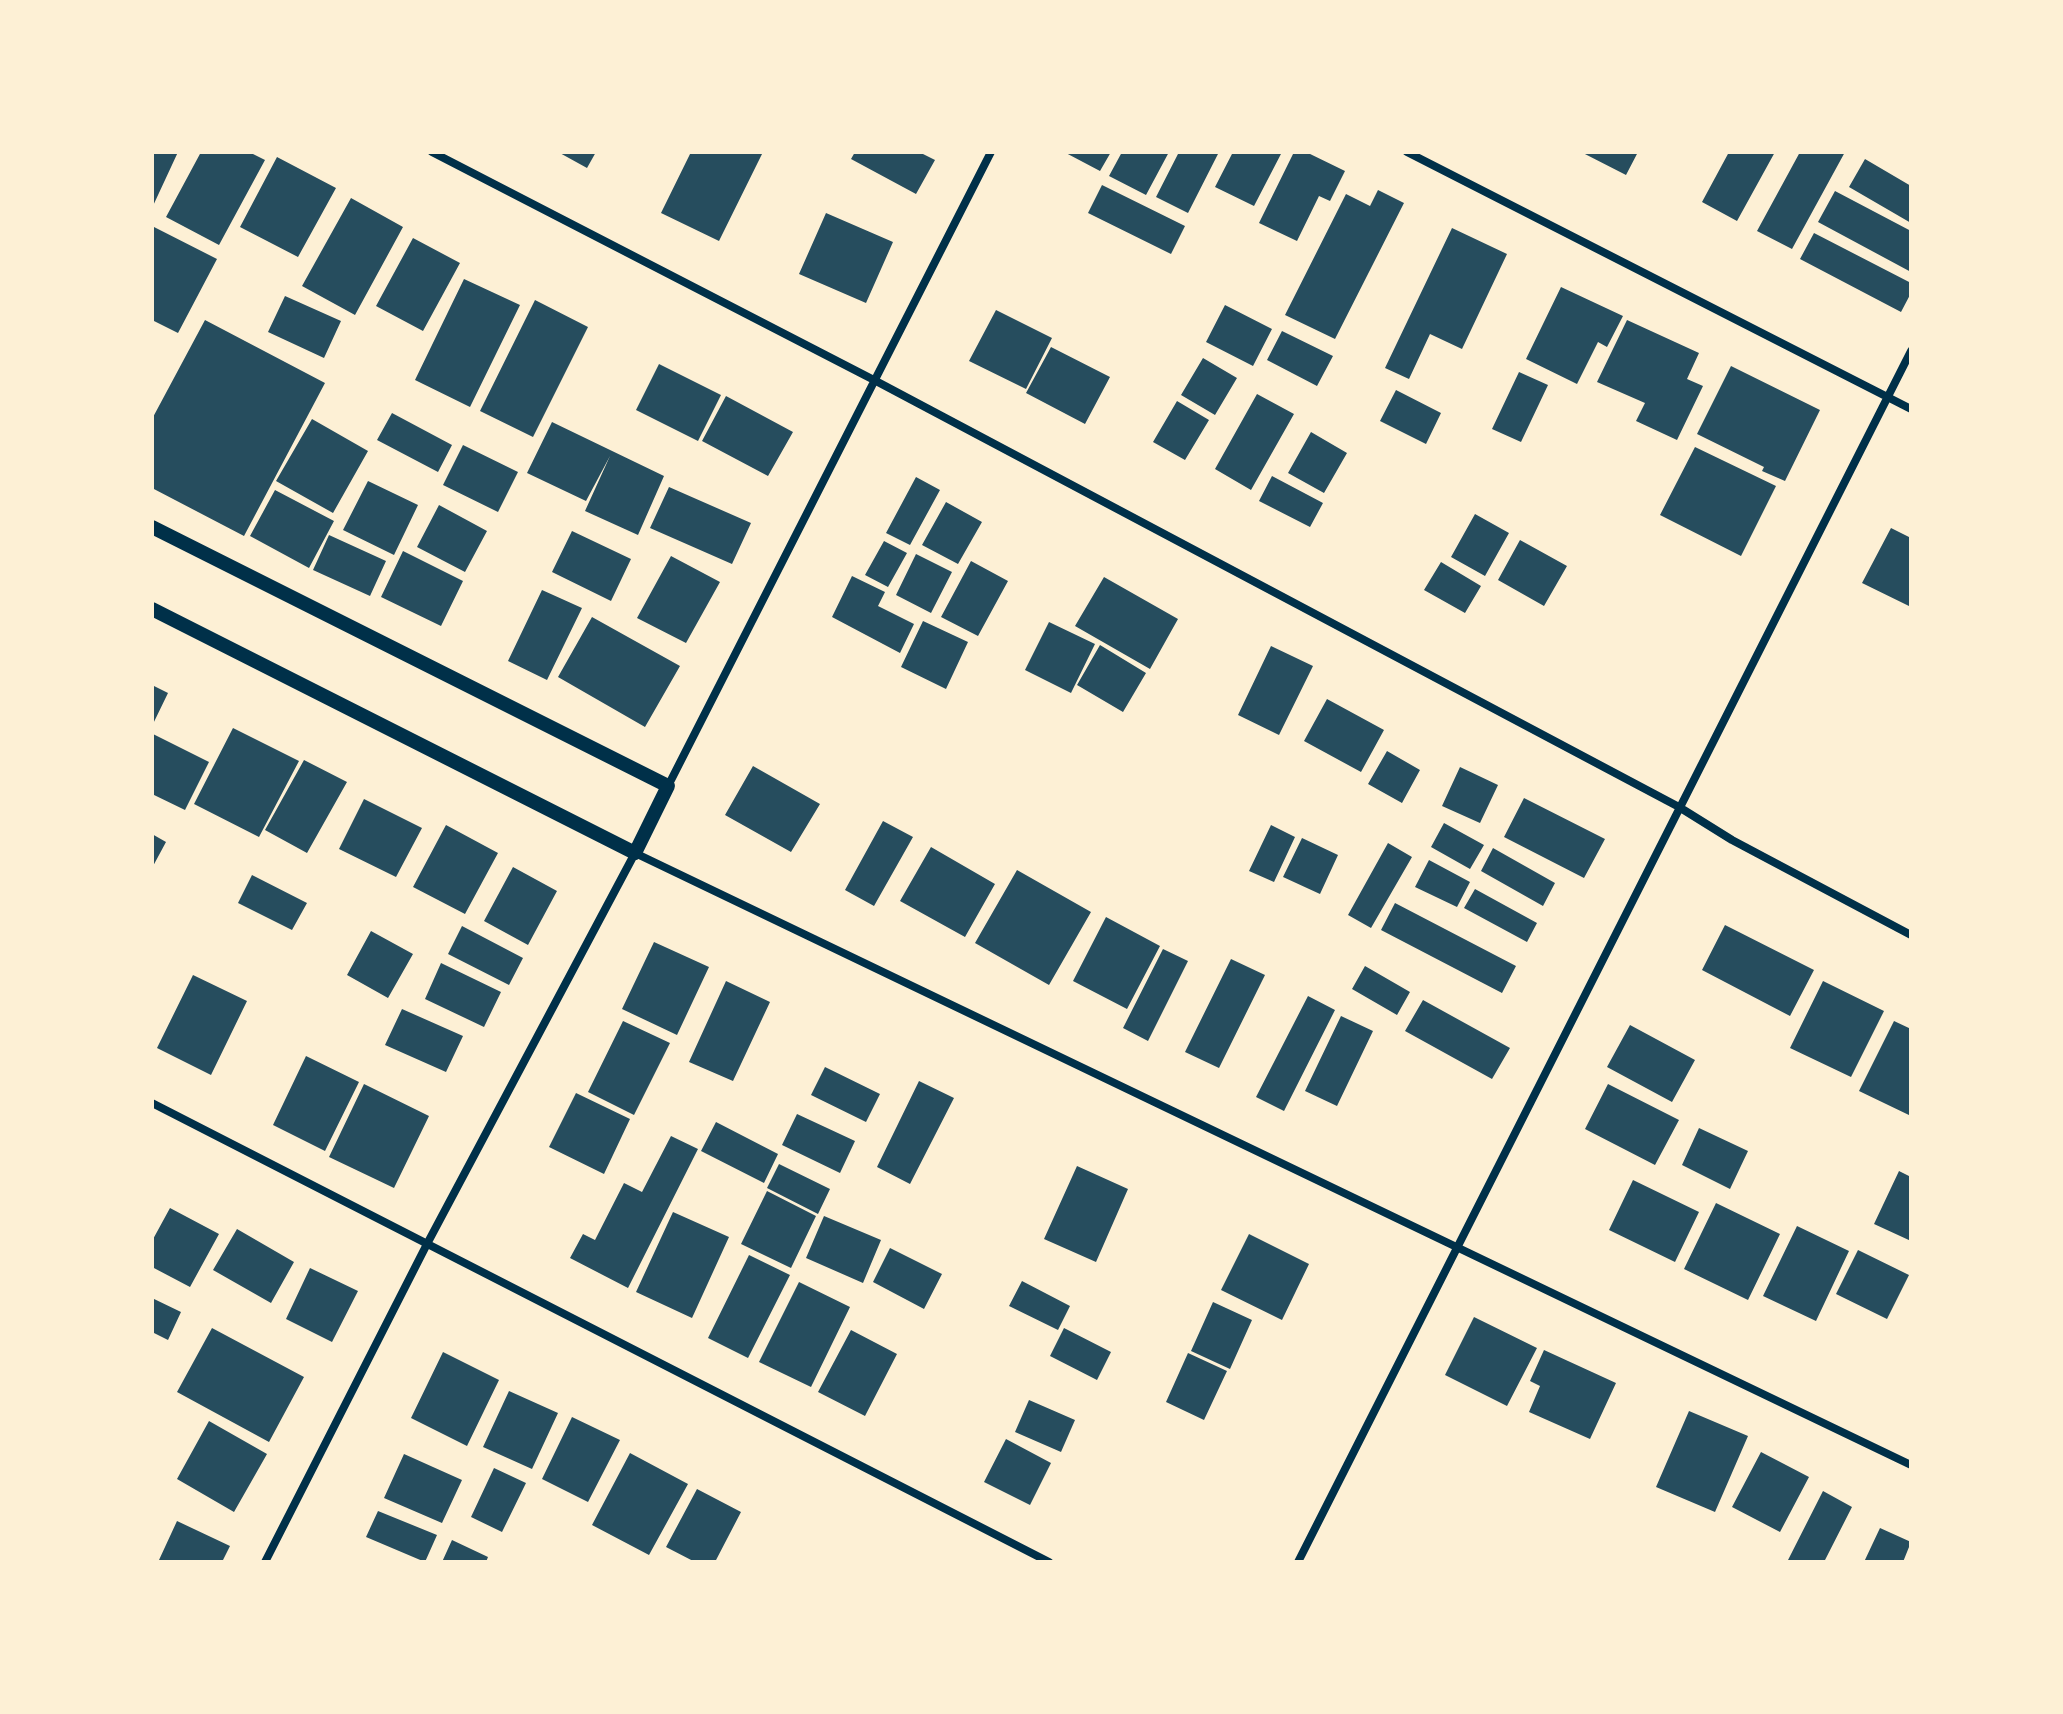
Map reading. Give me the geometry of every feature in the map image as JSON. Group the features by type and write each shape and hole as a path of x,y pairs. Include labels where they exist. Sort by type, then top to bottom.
{"street":[{"path":"432,152 874,380 1679,807 1732,840 1911,935"},
{"path":"265,1562 427,1244 635,853 991,152"},
{"path":"1407,152 1911,409"},
{"path":"1298,1562 1911,351"},
{"path":"152,527 668,786"},
{"path":"152,609 635,853 1911,1465"},
{"path":"152,1103 1049,1562"}],"building":[{"path":"152,152 178,152 152,208"},
{"path":"201,152 249,152 265,160 219,245 166,217"},
{"path":"558,152 596,152 587,168"},
{"path":"691,152 763,152 719,241 661,213"},
{"path":"855,152 919,152 935,160 916,194 851,159"},
{"path":"1064,152 1111,152 1100,171"},
{"path":"1122,152 1169,152 1146,195 1109,176"},
{"path":"1179,152 1219,152 1188,213 1156,197"},
{"path":"1233,152 1282,152 1254,206 1215,187"},
{"path":"1294,152 1306,152 1345,171 1330,201 1319,196 1297,241 1259,223"},
{"path":"1581,152 1638,152 1626,175"},
{"path":"1729,152 1775,152 1737,221 1702,202"},
{"path":"1800,152 1845,152 1792,249 1757,231"},
{"path":"277,157 336,188 298,257 240,227"},
{"path":"1865,159 1911,186 1911,223 1849,187"},
{"path":"1102,185 1185,226 1171,254 1088,213"},
{"path":"1378,190 1404,203 1335,339 1285,315 1346,194 1370,206"},
{"path":"1835,191 1911,231 1911,272 1818,222"},
{"path":"351,198 403,227 355,315 302,286"},
{"path":"826,213 893,242 866,303 799,274"},
{"path":"154,227 217,259 178,333 152,320"},
{"path":"1452,228 1507,254 1462,349 1430,334 1409,379 1385,368"},
{"path":"1814,233 1911,283 1911,293 1901,312 1800,259"},
{"path":"413,238 460,263 423,331 376,306"},
{"path":"464,279 520,305 470,407 415,380"},
{"path":"1561,287 1623,316 1607,347 1598,342 1577,384 1526,359"},
{"path":"285,296 341,321 324,358 268,332"},
{"path":"535,300 588,327 533,437 480,411"},
{"path":"1225,305 1272,329 1253,366 1206,342"},
{"path":"996,310 1052,338 1026,389 969,361"},
{"path":"205,320 325,383 244,536 152,488 152,419"},
{"path":"1627,320 1699,353 1687,379 1703,386 1677,440 1636,421 1645,403 1597,382"},
{"path":"1282,331 1333,356 1317,386 1267,360"},
{"path":"1051,347 1110,377 1085,424 1026,393"},
{"path":"1203,358 1237,378 1215,415 1181,395"},
{"path":"659,364 721,395 698,441 636,410"},
{"path":"1731,366 1820,410 1785,481 1762,471 1764,467 1697,434"},
{"path":"1519,372 1548,385 1521,442 1492,429"},
{"path":"1396,390 1441,413 1426,444 1380,421"},
{"path":"1257,394 1294,414 1251,490 1215,469"},
{"path":"726,396 793,432 768,476 702,441"},
{"path":"1177,401 1209,420 1185,460 1153,442"},
{"path":"392,413 452,445 438,472 377,440"},
{"path":"312,419 368,451 333,513 276,481"},
{"path":"552,422 664,476 638,535 585,511 610,456 586,501 527,473"},
{"path":"1311,432 1347,453 1324,493 1288,473"},
{"path":"463,445 518,472 498,512 443,485"},
{"path":"1695,447 1776,486 1741,556 1660,515"},
{"path":"1272,476 1323,503 1310,527 1259,501"},
{"path":"916,477 940,490 910,545 886,533"},
{"path":"368,481 418,505 394,555 343,530"},
{"path":"669,487 751,523 732,564 650,528"},
{"path":"275,490 334,521 309,568 250,536"},
{"path":"946,502 982,522 958,564 922,545"},
{"path":"439,505 487,531 465,572 417,547"},
{"path":"1475,514 1509,533 1485,576 1451,557"},
{"path":"1891,528 1911,538 1911,607 1862,583"},
{"path":"572,531 631,559 611,601 552,572"},
{"path":"329,535 386,561 370,596 313,570"},
{"path":"1520,540 1567,566 1544,606 1498,580"},
{"path":"884,541 907,553 888,587 865,575"},
{"path":"403,551 463,581 441,626 381,597"},
{"path":"916,554 952,572 931,613 896,595"},
{"path":"671,556 720,582 686,643 637,618"},
{"path":"971,561 1008,581 978,636 941,617"},
{"path":"1441,562 1481,586 1465,613 1424,590"},
{"path":"852,576 885,592 878,606 914,624 900,653 832,617"},
{"path":"1104,577 1178,619 1150,669 1075,626"},
{"path":"542,590 582,608 547,680 508,661"},
{"path":"592,617 680,666 645,727 558,677"},
{"path":"923,621 968,642 946,689 901,667"},
{"path":"1049,622 1095,644 1071,693 1025,670"},
{"path":"1100,645 1146,673 1123,712 1077,685"},
{"path":"1271,646 1313,666 1279,735 1238,715"},
{"path":"152,685 168,693 152,726"},
{"path":"1327,699 1384,730 1361,772 1304,741"},
{"path":"233,728 299,761 259,837 194,804"},
{"path":"153,734 209,762 185,810 152,794"},
{"path":"1387,751 1420,770 1402,803 1368,784"},
{"path":"304,760 347,782 307,853 265,830"},
{"path":"753,766 820,804 791,852 725,815"},
{"path":"1460,767 1498,785 1480,823 1442,806"},
{"path":"1524,798 1605,839 1584,878 1504,837"},
{"path":"364,799 422,828 396,877 339,849"},
{"path":"883,821 913,837 874,906 845,890"},
{"path":"1444,823 1484,845 1470,869 1431,847"},
{"path":"446,825 498,853 465,914 413,887"},
{"path":"1271,825 1295,837 1274,882 1249,871"},
{"path":"152,834 166,842 152,868"},
{"path":"1302,838 1338,855 1320,894 1283,877"},
{"path":"1388,843 1412,857 1371,928 1348,915"},
{"path":"931,847 995,884 965,937 900,901"},
{"path":"1493,848 1555,883 1543,906 1481,871"},
{"path":"1429,860 1470,882 1457,907 1415,887"},
{"path":"513,867 557,891 528,945 484,921"},
{"path":"1017,870 1091,912 1049,985 975,943"},
{"path":"252,875 307,903 292,930 238,903"},
{"path":"1475,889 1537,923 1527,942 1464,908"},
{"path":"1395,903 1516,966 1502,993 1381,930"},
{"path":"1106,917 1160,946 1127,1009 1073,981"},
{"path":"1725,925 1814,970 1790,1016 1702,970"},
{"path":"462,926 523,958 509,985 448,954"},
{"path":"371,931 413,954 388,998 347,975"},
{"path":"654,942 709,967 677,1035 622,1009"},
{"path":"1163,949 1188,961 1148,1041 1123,1028"},
{"path":"1231,959 1265,975 1219,1068 1185,1052"},
{"path":"441,963 501,992 484,1027 425,999"},
{"path":"1365,966 1410,992 1397,1015 1352,989"},
{"path":"193,975 247,1001 211,1075 157,1048"},
{"path":"726,981 770,1002 733,1081 689,1062"},
{"path":"1823,981 1884,1011 1851,1077 1790,1048"},
{"path":"1308,996 1335,1010 1284,1111 1256,1097"},
{"path":"1423,1000 1510,1048 1492,1079 1405,1031"},
{"path":"402,1009 463,1036 446,1072 385,1045"},
{"path":"1341,1016 1373,1031 1337,1106 1305,1091"},
{"path":"623,1021 670,1043 634,1115 588,1092"},
{"path":"1894,1021 1911,1029 1911,1116 1859,1091"},
{"path":"1630,1025 1695,1060 1672,1102 1607,1067"},
{"path":"306,1056 359,1082 325,1151 273,1125"},
{"path":"825,1067 880,1094 866,1122 811,1095"},
{"path":"919,1081 954,1098 910,1184 877,1167"},
{"path":"364,1084 429,1116 394,1188 329,1157"},
{"path":"1608,1084 1679,1120 1655,1165 1585,1129"},
{"path":"576,1093 630,1119 604,1174 549,1147"},
{"path":"797,1114 855,1141 840,1173 782,1145"},
{"path":"716,1122 778,1154 764,1183 701,1151"},
{"path":"1699,1128 1748,1151 1730,1189 1682,1165"},
{"path":"671,1136 698,1149 628,1288 570,1258 583,1234 595,1240 624,1183 642,1192"},
{"path":"779,1164 830,1189 818,1214 767,1188"},
{"path":"1077,1166 1128,1189 1096,1262 1044,1239"},
{"path":"1899,1171 1911,1177 1911,1241 1874,1224"},
{"path":"1633,1180 1699,1212 1675,1262 1609,1230"},
{"path":"767,1191 816,1216 791,1268 741,1244"},
{"path":"1716,1203 1780,1234 1748,1300 1684,1269"},
{"path":"170,1208 219,1234 190,1287 152,1267 152,1241"},
{"path":"673,1212 729,1237 692,1318 636,1292"},
{"path":"824,1216 881,1240 863,1283 806,1258"},
{"path":"1797,1226 1849,1251 1816,1321 1763,1296"},
{"path":"237,1229 294,1262 271,1303 213,1270"},
{"path":"1249,1234 1309,1264 1282,1320 1221,1290"},
{"path":"890,1248 942,1274 924,1309 873,1282"},
{"path":"1858,1250 1909,1275 1887,1319 1836,1294"},
{"path":"749,1255 790,1275 748,1358 708,1338"},
{"path":"310,1268 358,1291 332,1342 286,1319"},
{"path":"1022,1281 1070,1306 1058,1330 1009,1306"},
{"path":"799,1282 850,1307 811,1387 759,1362"},
{"path":"152,1298 181,1312 168,1340 152,1332"},
{"path":"1213,1302 1252,1320 1230,1369 1191,1351"},
{"path":"1474,1317 1537,1348 1507,1406 1445,1375"},
{"path":"212,1328 304,1377 269,1442 177,1392"},
{"path":"1064,1328 1111,1352 1097,1380 1050,1356"},
{"path":"851,1330 897,1354 865,1416 818,1392"},
{"path":"1544,1350 1616,1383 1590,1439 1529,1412 1540,1386 1530,1381"},
{"path":"443,1352 499,1380 467,1446 411,1418"},
{"path":"1188,1353 1227,1371 1204,1420 1166,1402"},
{"path":"509,1391 558,1413 532,1469 483,1447"},
{"path":"1029,1400 1075,1420 1061,1452 1015,1432"},
{"path":"1689,1411 1748,1436 1715,1512 1656,1487"},
{"path":"572,1417 620,1440 588,1502 542,1479"},
{"path":"209,1421 267,1454 234,1512 177,1479"},
{"path":"1006,1439 1051,1463 1030,1505 984,1482"},
{"path":"1761,1452 1809,1477 1780,1532 1732,1507"},
{"path":"630,1453 688,1484 649,1555 592,1525"},
{"path":"404,1454 462,1480 442,1523 384,1498"},
{"path":"494,1468 526,1483 502,1532 471,1517"},
{"path":"697,1489 741,1512 715,1562 695,1562 666,1547"},
{"path":"1823,1491 1852,1507 1824,1562 1787,1562"},
{"path":"378,1511 437,1535 425,1562 366,1537"},
{"path":"177,1521 230,1546 222,1562 159,1560"},
{"path":"1880,1528 1911,1542 1903,1562 1864,1562"},
{"path":"452,1540 488,1557 486,1562 442,1562"}]}
